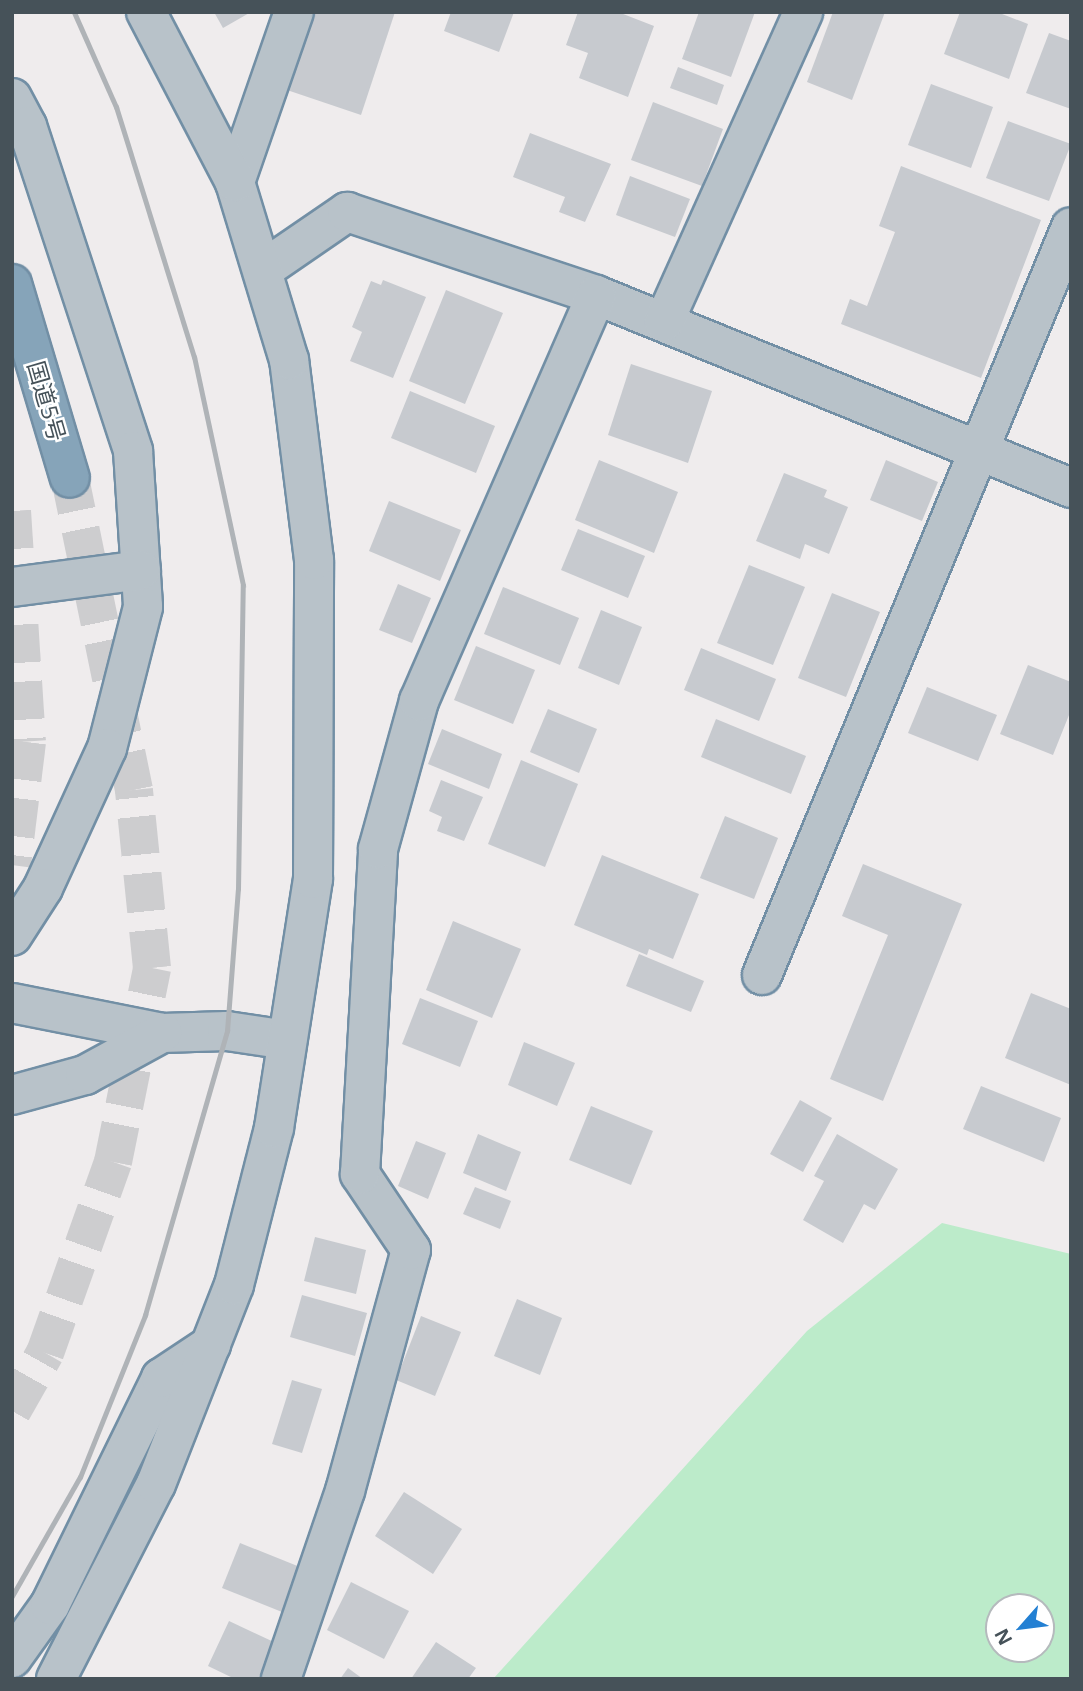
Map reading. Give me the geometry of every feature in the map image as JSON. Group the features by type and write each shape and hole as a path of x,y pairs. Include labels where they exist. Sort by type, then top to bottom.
{"highway":[{"name":"国道5号","path":"12,284 70,478"}],"street":[{"path":"57,1679 156,1484 234,1285 274,1128 313,879 314,560 289,360 264,269 235,181 146,12"},
{"path":"235,181 294,12"},
{"path":"664,323 803,12"},
{"path":"12,98 27,126 133,451 143,607 107,748 43,888 12,936"},
{"path":"264,269 347,212 596,295 1071,488"},
{"path":"762,975 1071,227"},
{"path":"281,1679 345,1491 411,1250 360,1174 378,849 419,701 596,295"},
{"path":"12,587 141,570"},
{"path":"12,1003 162,1033 227,1031 287,1040"},
{"path":"12,1095 85,1075 162,1033"},
{"path":"12,1658 50,1605 161,1378 211,1345"}],"green space":[{"path":"942,1223 1071,1254 1071,1679 493,1679 807,1331"}],"building":[{"path":"214,12 251,12 223,28"},
{"path":"309,12 395,12 361,115 284,89"},
{"path":"451,12 514,12 499,52 444,31"},
{"path":"578,12 618,12 654,26 628,97 579,78 588,53 566,45"},
{"path":"699,12 755,12 731,77 682,59"},
{"path":"833,12 885,12 852,100 807,82"},
{"path":"960,12 997,12 1028,24 1009,79 944,54"},
{"path":"1049,33 1071,41 1071,109 1026,93"},
{"path":"678,67 724,85 717,105 670,88"},
{"path":"931,84 993,107 971,168 908,145"},
{"path":"653,102 723,129 702,186 631,160"},
{"path":"1008,121 1071,144 1049,201 986,178"},
{"path":"530,133 611,164 585,222 559,212 565,197 513,177"},
{"path":"901,166 1041,220 981,378 841,324 850,299 867,306 895,232 879,226"},
{"path":"630,176 690,199 675,237 616,215"},
{"path":"383,280 426,297 393,378 350,361 362,332 352,327 371,281 381,285"},
{"path":"446,290 503,313 465,404 409,381"},
{"path":"631,364 712,391 688,463 608,435"},
{"path":"410,391 495,426 476,473 391,438"},
{"path":"599,460 678,492 654,553 575,520"},
{"path":"886,460 938,482 922,521 870,500"},
{"path":"784,473 827,490 824,497 848,507 829,554 805,544 800,559 756,541"},
{"path":"389,501 461,530 440,581 369,551"},
{"path":"578,529 645,556 628,598 561,570"},
{"path":"749,565 805,587 773,665 717,643"},
{"path":"398,584 431,598 412,643 379,630"},
{"path":"503,587 579,618 560,665 484,634"},
{"path":"832,593 880,612 846,697 798,678"},
{"path":"601,610 642,627 619,685 578,668"},
{"path":"476,646 535,670 513,724 454,700"},
{"path":"701,648 776,679 759,721 684,690"},
{"path":"1028,665 1071,682 1071,710 1053,755 1000,734"},
{"path":"927,687 997,715 978,761 908,733"},
{"path":"548,709 597,729 579,773 530,752"},
{"path":"716,719 806,756 791,794 701,757"},
{"path":"442,729 502,754 489,789 428,764"},
{"path":"521,760 578,784 545,867 488,844"},
{"path":"441,780 483,797 464,841 437,831 442,817 429,811"},
{"path":"725,816 778,838 754,899 700,878"},
{"path":"602,855 699,894 673,959 649,949 647,955 574,925"},
{"path":"863,864 962,904 883,1101 830,1079 888,935 842,916"},
{"path":"453,921 521,949 492,1018 426,990"},
{"path":"639,954 704,981 691,1012 626,986"},
{"path":"1031,993 1071,1009 1071,1085 1005,1058"},
{"path":"420,998 478,1021 460,1067 402,1044"},
{"path":"524,1042 575,1063 557,1106 508,1085"},
{"path":"981,1086 1061,1118 1044,1162 963,1129"},
{"path":"800,1100 832,1118 803,1172 770,1154"},
{"path":"591,1106 653,1131 631,1185 569,1160"},
{"path":"478,1134 521,1152 506,1191 463,1173"},
{"path":"837,1134 898,1169 875,1210 864,1204 843,1243 803,1220 824,1181 814,1176"},
{"path":"416,1141 446,1153 428,1199 398,1186"},
{"path":"475,1187 511,1201 500,1229 463,1214"},
{"path":"315,1237 366,1250 356,1294 304,1281"},
{"path":"302,1295 367,1313 355,1356 290,1337"},
{"path":"517,1299 562,1318 540,1375 494,1356"},
{"path":"421,1316 461,1332 435,1396 396,1380"},
{"path":"292,1380 322,1389 302,1453 272,1444"},
{"path":"404,1492 462,1529 433,1574 375,1536"},
{"path":"240,1543 300,1567 282,1612 222,1588"},
{"path":"351,1582 409,1611 384,1659 327,1630"},
{"path":"229,1621 276,1643 260,1679 235,1679 208,1666"},
{"path":"436,1642 476,1668 468,1679 411,1679"},
{"path":"348,1668 363,1679 340,1679"}],"tunnel":[{"path":"12,1411 45,1353 113,1162 152,968 134,790 70,478"},
{"path":"12,511 27,742 12,865"}],"railway":[{"path":"12,1596 80,1477 145,1315 227,1031 238,889 243,585 194,357 116,107 74,12"}]}
